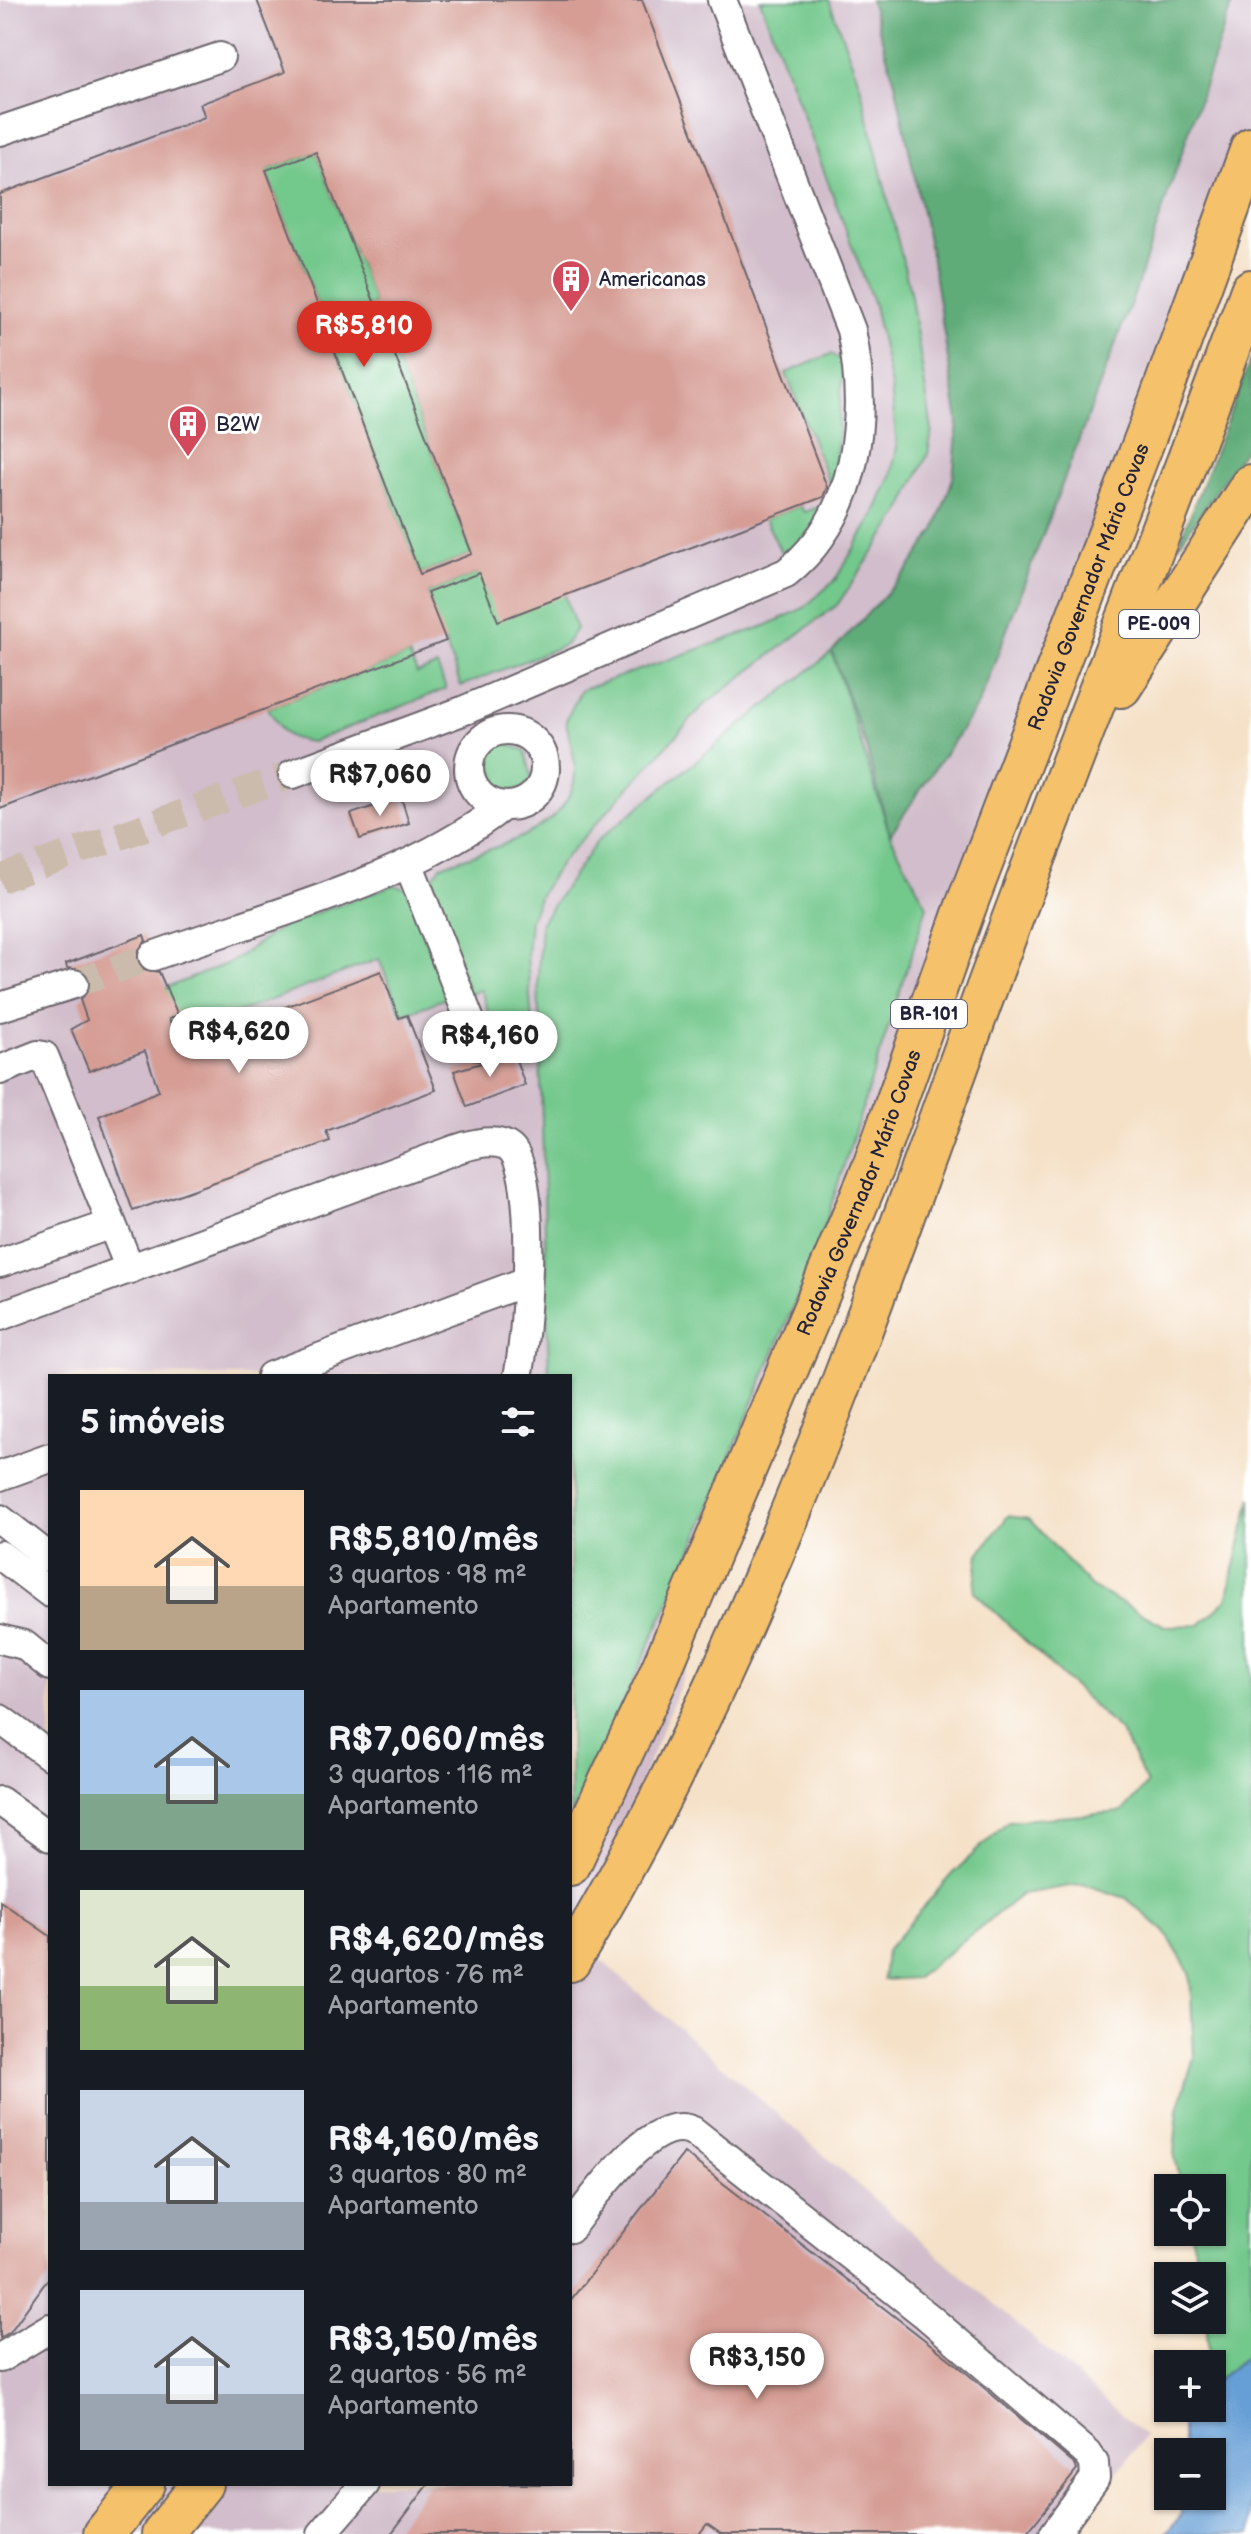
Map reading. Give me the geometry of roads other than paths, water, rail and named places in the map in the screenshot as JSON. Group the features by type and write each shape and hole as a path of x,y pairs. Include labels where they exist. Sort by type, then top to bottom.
{"highway":[{"name":"Rodovia Governador Mário Covas","path":"572,1861 656,1682 873,1167 966,906 1160,399 1251,148"},
{"name":"BR-101","path":"572,1957 670,1781 781,1535 1251,290"},
{"name":"PE-009","path":"1073,766 1166,613 1251,485"},
{"path":"104,2534 142,2486"},
{"path":"162,2534 200,2486"}],"lane":[{"path":"293,774 488,701 786,573 813,549 842,500 856,449 859,416 851,330 722,0"},
{"path":"0,131 220,57"},
{"path":"488,701 497,732"},
{"path":"512,730 526,735 538,745 546,773 531,799 518,805 503,806 488,802 477,792 470,779 469,764 483,738 512,730"},
{"path":"153,956 409,865 454,842 503,806"},
{"path":"409,865 480,1046"},
{"path":"0,1007 74,984"},
{"path":"0,1070 38,1055 44,1056 130,1269"},
{"path":"0,1316 457,1149 489,1142 513,1149 523,1166 527,1281 518,1374"},
{"path":"0,1263 112,1224"},
{"path":"276,1374 527,1281"},
{"path":"0,1476 48,1459"},
{"path":"0,1519 48,1556"},
{"path":"2,1561 48,1592"},
{"path":"4,1646 24,1645 48,1664"},
{"path":"0,1719 48,1755"},
{"path":"0,1801 48,1836"},
{"path":"572,2226 626,2159 649,2139 682,2127 693,2131 927,2316 1088,2454 1094,2463 1095,2478 1054,2534"},
{"path":"0,2358 48,2329"},
{"path":"322,2534 363,2486"}],"water":[{"path":"1251,2353 1251,2534 1165,2534 1182,2510 1226,2510 1226,2438 1182,2438 1182,2422 1226,2422 1226,2373"}],"tunnel":[{"path":"0,879 293,774"},
{"path":"74,984 153,956"}],"place":[{"name":"Americanas","path":"571,313"},
{"name":"B2W","path":"188,458"}]}
